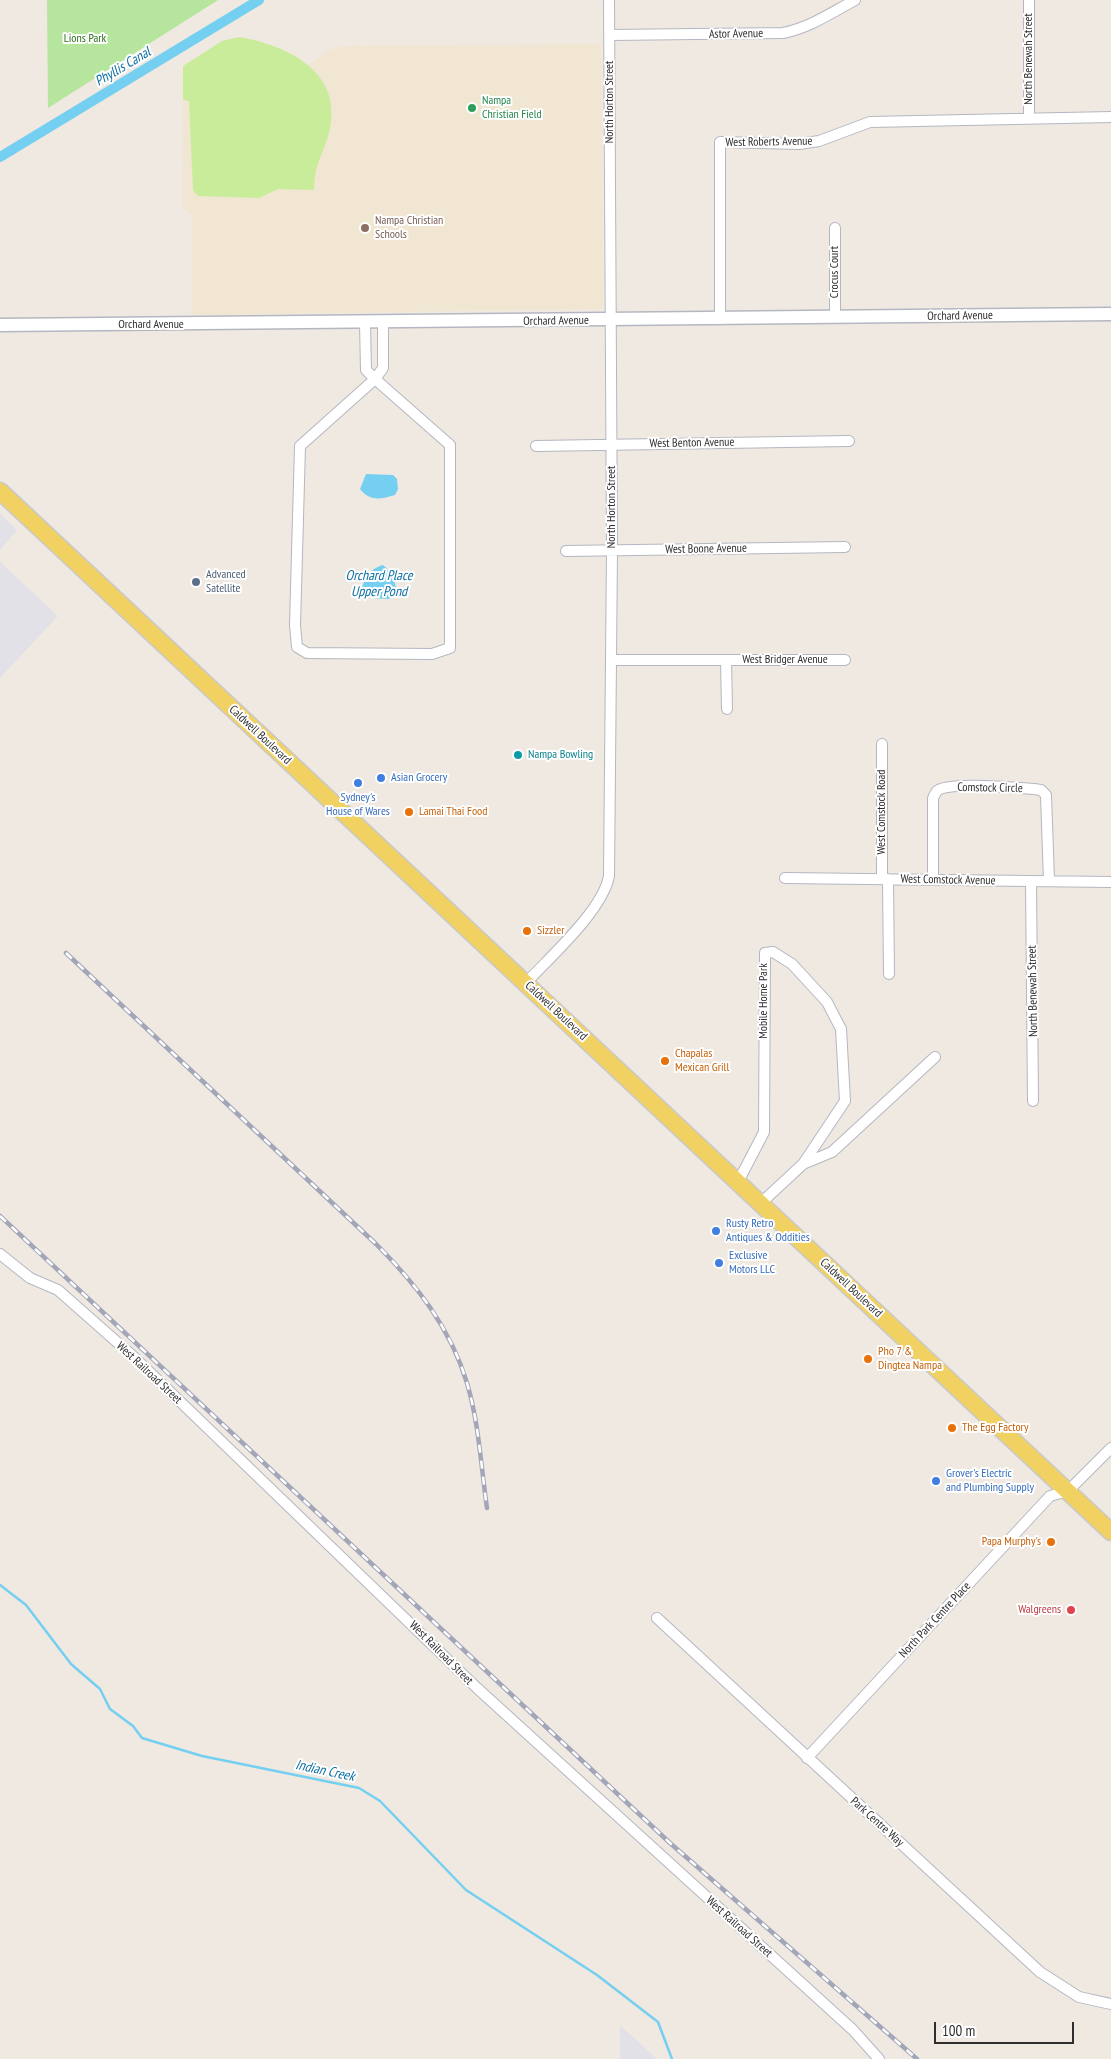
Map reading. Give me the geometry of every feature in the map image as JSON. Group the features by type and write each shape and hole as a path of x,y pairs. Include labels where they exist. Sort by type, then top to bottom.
{"main road":[{"name":"Caldwell Boulevard","path":"0,491 1111,1532"}],"street":[{"name":"North Horton Street","path":"526,983 594,907 608,882 610,844 612,551 609,0"},
{"name":"North Benewah Street","path":"1029,0 1029,118"},
{"name":"Astor Avenue","path":"610,35 783,33 797,31 812,24 850,1"},
{"name":"West Roberts Avenue","path":"720,319 720,142 799,144 819,142 870,122 1111,117"},
{"name":"Crocus Court","path":"835,228 835,317"},
{"name":"Orchard Avenue","path":"0,325 383,323 1111,314"},
{"path":"365,323 366,370 376,379 450,445 450,648 432,654 307,653 297,647 294,625 300,446 376,379 383,368 383,323"},
{"name":"West Benton Avenue","path":"536,446 850,441"},
{"name":"West Boone Avenue","path":"566,551 845,547"},
{"name":"West Bridger Avenue","path":"611,660 845,660"},
{"name":"West Bridger Avenue","path":"726,660 727,709"},
{"name":"West Comstock Road","path":"882,744 889,974"},
{"name":"Comstock Circle","path":"933,880 933,798 937,791 944,788 965,786 1034,789 1041,790 1046,795 1049,881"},
{"name":"West Comstock Avenue","path":"785,878 1111,882"},
{"name":"North Benewah Street","path":"1031,881 1033,1101"},
{"name":"Mobile Home Park","path":"738,1182 764,1132 765,953 773,952 792,964 827,1002 841,1029 845,1101 803,1164 761,1203"},
{"name":"Mobile Home Park","path":"803,1164 832,1152 935,1057"},
{"name":"West Railroad Street","path":"0,1254 30,1278 58,1290 135,1358 477,1688 853,2030 879,2059"},
{"path":"1068,1491 1111,1448"},
{"name":"North Park Centre Place","path":"807,1758 1050,1496 1068,1491"},
{"name":"Park Centre Way","path":"657,1618 1040,1972 1078,1997 1111,2004"}],"shaded area":[{"path":"239,37 276,47 295,55 309,65 329,50 343,46 601,44 603,309 192,315 192,215 183,208 183,66 222,41"},
{"path":"0,514 17,530 0,550"},
{"path":"0,562 58,616 0,678"},
{"path":"620,2025 657,2059 620,2059"}],"green space":[{"name":"Lions Park","path":"47,0 218,0 48,108"},
{"path":"239,37 257,41 292,54 307,64 319,76 327,91 331,108 330,128 318,164 314,180 314,190 278,189 259,198 198,196 193,190 189,101 183,100 183,66 222,41"}],"water":[{"path":"366,474 393,475 397,479 398,489 395,495 385,498 372,498 368,496 360,489"},
{"name":"Orchard Place Upper Pond","path":"383,565 395,582 396,589 389,599 373,598 361,590 369,574 374,569"}],"waterway":[{"name":"Phyllis Canal","path":"0,157 259,0"},
{"name":"Indian Creek","path":"0,1585 26,1605 71,1664 100,1689 110,1709 133,1726 142,1738 202,1756 359,1788 380,1801 466,1890 597,1975 658,2022 672,2059"}],"railway":[{"path":"66,953 376,1244 418,1291 451,1343 467,1383 477,1429 487,1508"},
{"path":"0,1216 670,1843 917,2059"}],"place":[{"name":"Nampa Christian Field","path":"472,108"},
{"name":"Nampa Christian Schools","path":"365,228"},
{"name":"Advanced Satellite","path":"196,582"},
{"name":"Nampa Bowling","path":"518,755"},
{"name":"Asian Grocery","path":"381,778"},
{"name":"Sydney's House of Wares","path":"358,783"},
{"name":"Lamai Thai Food","path":"409,812"},
{"name":"Sizzler","path":"527,931"},
{"name":"Chapalas Mexican Grill","path":"665,1061"},
{"name":"Rusty Retro Antiques & Oddities","path":"716,1231"},
{"name":"Exclusive Motors LLC","path":"719,1263"},
{"name":"Pho 7 & Dingtea Nampa","path":"868,1359"},
{"name":"The Egg Factory","path":"952,1428"},
{"name":"Grover's Electric and Plumbing Supply","path":"936,1481"},
{"name":"Papa Murphy's","path":"1051,1542"},
{"name":"Walgreens","path":"1071,1610"}]}
